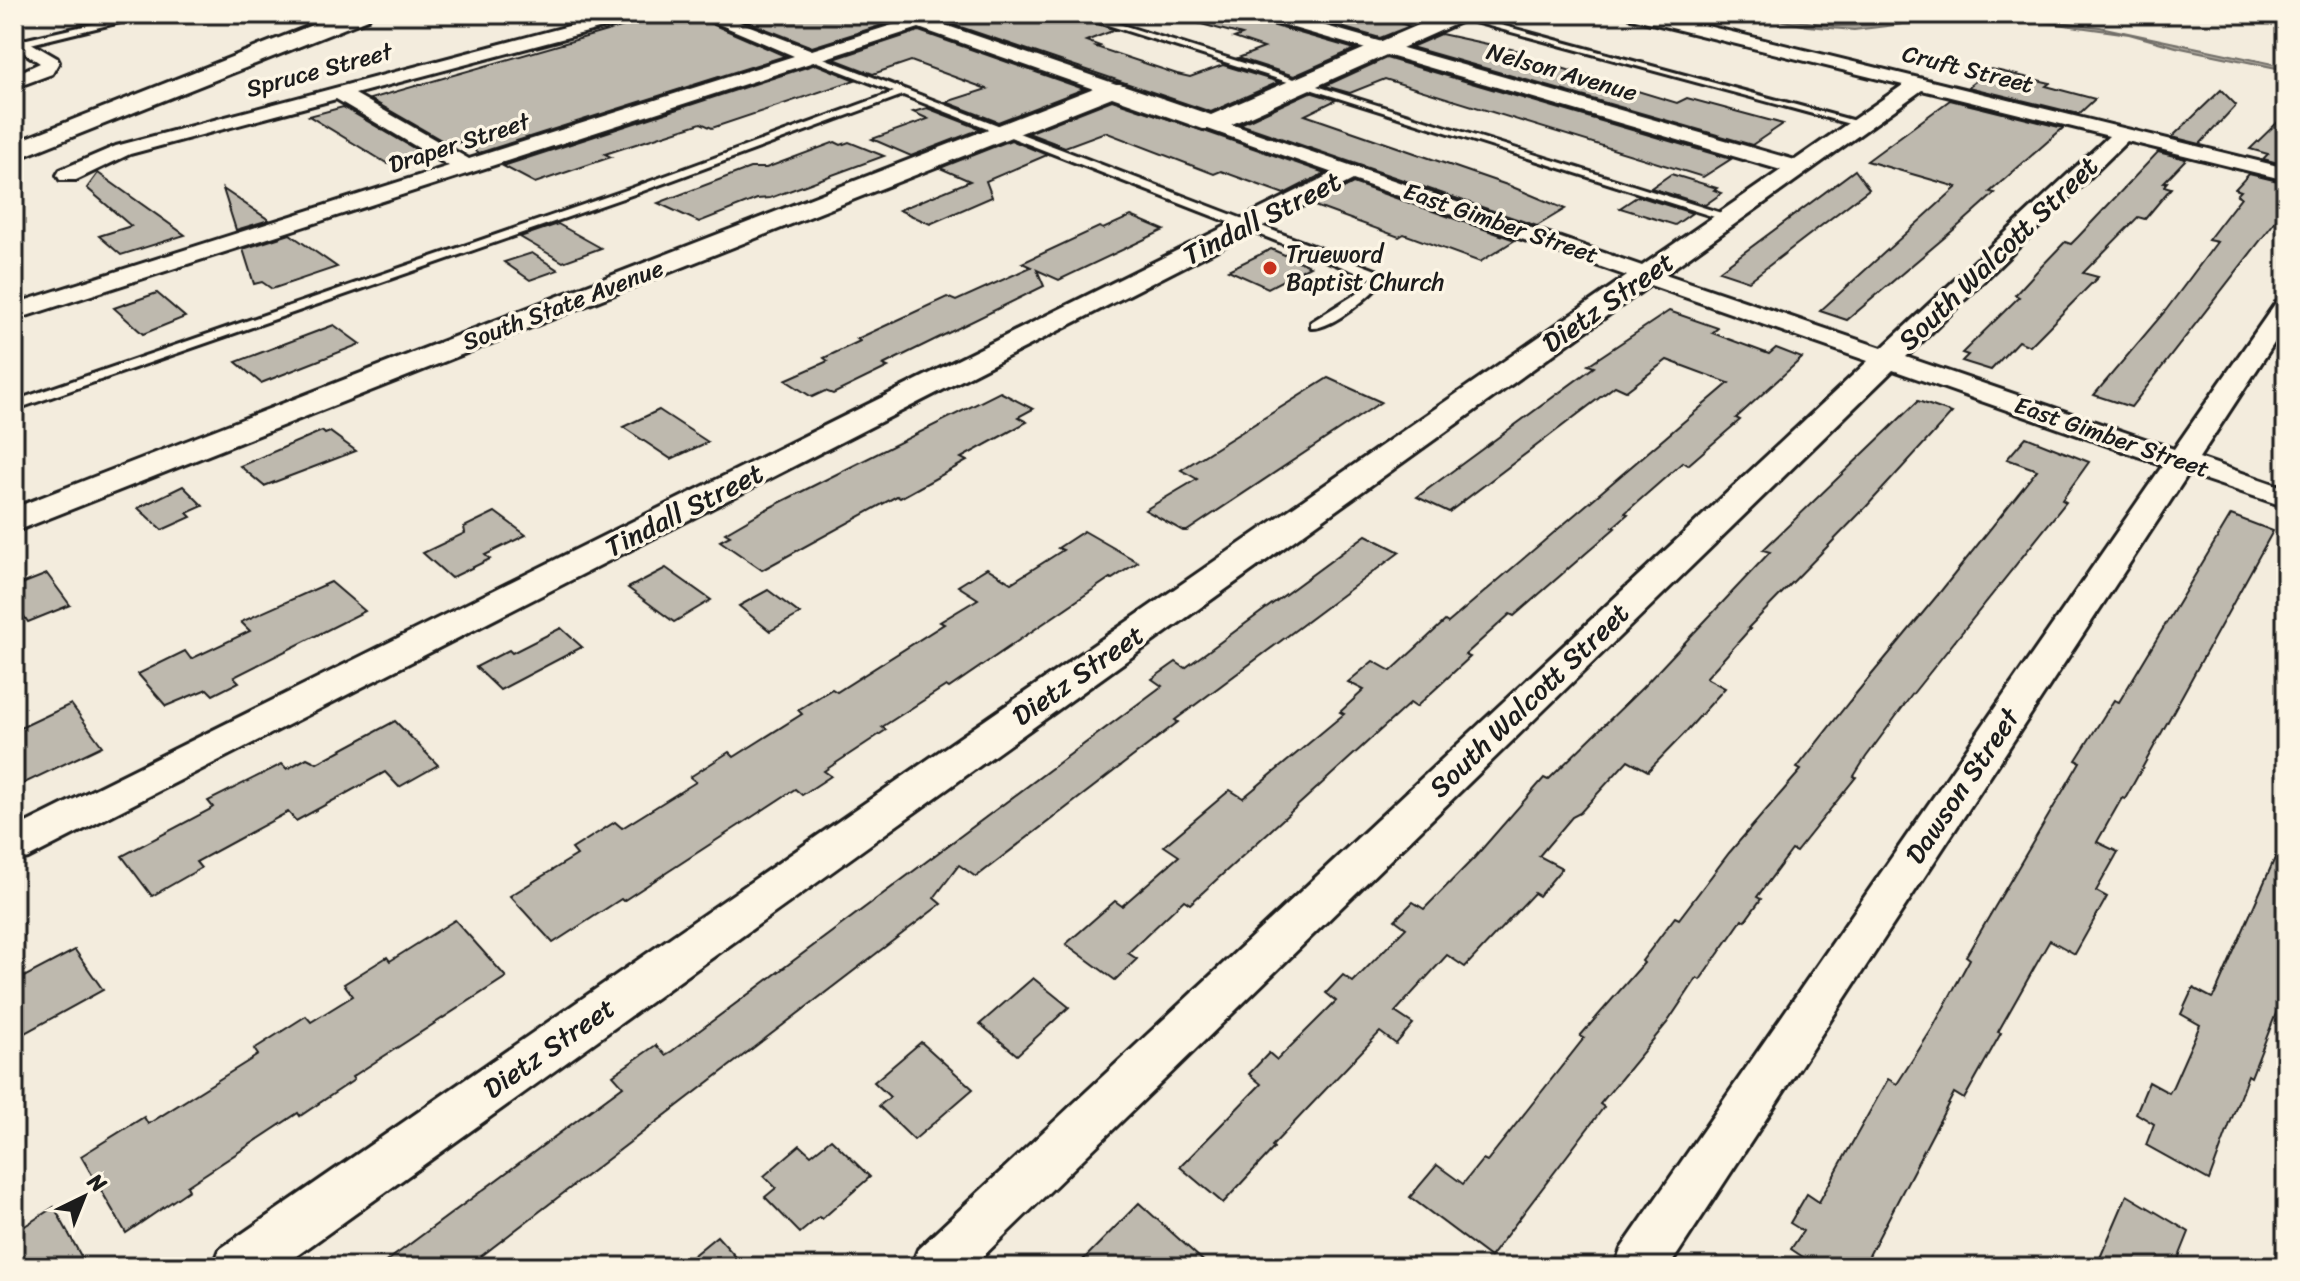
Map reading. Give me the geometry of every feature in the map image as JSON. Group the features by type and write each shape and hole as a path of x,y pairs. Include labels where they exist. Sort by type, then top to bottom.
{"highway":[{"path":"229,41 299,14"},
{"path":"14,152 360,14"}],"street":[{"name":"Spruce Street","path":"68,175 123,150 634,14"},
{"path":"704,14 813,57"},
{"name":"East Gimber Street","path":"895,14 2286,498"},
{"name":"Nelson Avenue","path":"1265,14 1799,168"},
{"name":"Cruft Street","path":"1637,14 2286,174"},
{"path":"1212,124 1457,15"},
{"name":"Draper Street","path":"14,312 919,22"},
{"path":"14,82 45,70 50,62 17,42"},
{"name":"Dietz Street","path":"238,1267 1919,83"},
{"name":"South State Avenue","path":"14,521 1112,89"},
{"path":"337,92 467,167"},
{"name":"South Walcott Street","path":"936,1267 2123,134"},
{"name":"Tindall Street","path":"14,847 1353,172"},
{"name":"Dawson Street","path":"1639,1267 2286,306"}],"lane":[{"path":"17,42 148,14"},
{"path":"1078,14 1728,217"},
{"path":"1457,15 1861,124"},
{"path":"813,57 1376,275 1379,279 1370,290 1316,325"},
{"path":"14,406 657,183 905,91"}],"shaded area":[{"path":"1751,14 1835,26 1872,25 1912,18 2027,18 2100,27 2278,65 2286,67 2286,70 2129,34 2042,22 1920,22 1854,30 1807,26"}],"building":[{"path":"666,14 680,14 712,24 785,56 479,153 460,142 450,145 370,99"},
{"path":"727,14 888,14 892,22 812,47"},
{"path":"922,14 1070,14 1115,30 1086,41 1100,46 1096,47 1177,74 1190,77 1223,65 1279,82 1211,112"},
{"path":"1195,14 1253,14 1258,21 1355,49 1294,76 1238,58 1264,48 1234,38 1242,35 1194,22"},
{"path":"1295,14 1367,14 1410,26 1380,38"},
{"path":"919,31 1084,89 998,122 946,102 987,89 911,61 873,74 834,59"},
{"path":"1441,34 1520,51 1515,54 1677,103 1687,98 1783,124 1752,145 1411,47"},
{"path":"1386,58 1731,159 1703,177 1385,79 1350,93 1325,86"},
{"path":"816,64 855,80 712,128 701,123 605,154 611,157 535,183 503,166"},
{"path":"1991,69 2050,83 2046,86 2095,99 2079,114 1968,87"},
{"path":"2221,90 2236,105 2200,144 2172,137"},
{"path":"1310,92 1336,100 1305,115 1510,186 1565,209 1537,226 1240,124"},
{"path":"1112,100 1325,173 1284,194 1221,171 1214,174 1105,132 1065,147 1028,133"},
{"path":"1950,100 2063,128 1990,192 1995,193 1964,221 1847,320 1820,311 1957,187 1867,161"},
{"path":"343,107 422,153 388,164 309,116"},
{"path":"927,108 981,129 911,156 872,139 928,119 913,112"},
{"path":"2286,114 2286,165 2263,159 2268,154 2250,149"},
{"path":"1011,140 1047,155 986,181 992,197 930,224 899,210 970,181 940,168"},
{"path":"835,142 841,145 849,142 884,156 699,222 658,203 750,168 766,168"},
{"path":"2158,152 2186,159 2164,182 2167,182 2164,186 2171,188 2145,219 2138,217 2083,273 2098,277 2030,346 2018,341 1991,370 1962,361 1968,355 1962,353 2019,297 2015,295 2037,271 2065,242 2071,244"},
{"path":"1855,170 1869,189 1749,281 1719,271"},
{"path":"98,173 185,235 121,255 99,236 131,226 87,188"},
{"path":"1671,174 1717,188 1714,190 1722,193 1705,205 1651,188"},
{"path":"2249,174 2286,183 2286,205 2277,219 2131,407 2094,395 2166,310 2217,242 2208,240 2241,197 2237,195 2241,191 2235,189"},
{"path":"1353,183 1515,240 1480,262 1312,205"},
{"path":"223,189 269,220 236,230"},
{"path":"1638,196 1692,213 1675,225 1620,208"},
{"path":"1131,216 1164,230 1059,280 1037,270 1044,286 883,365 888,367 833,394 825,391 812,397 785,380 828,361 824,358 860,341 857,339 947,297 956,301 1031,267 1022,263 1099,227 1103,229"},
{"path":"558,224 601,248 563,262 520,237"},
{"path":"290,234 337,267 272,289 262,282 254,284 243,249"},
{"name":"Trueword Baptist Church","path":"1271,249 1310,266 1268,288 1228,270"},
{"path":"532,253 558,270 530,280 504,262"},
{"path":"157,293 185,317 143,334 114,308"},
{"path":"1669,311 1718,328 1712,333 1769,354 1776,348 1802,358 1736,418 1740,420 1688,465 1683,462 1625,513 1628,514 1615,528 1514,616 1510,614 1465,655 1470,657 1416,707 1410,703 1190,904 1184,900 1128,953 1137,959 1115,980 1066,944 1115,901 1122,906 1179,856 1164,846 1230,790 1243,798 1344,714 1340,712 1364,690 1348,682 1373,661 1391,671 1445,621 1448,623 1729,383 1667,360 1626,391 1615,386 1449,512 1417,497 1594,367 1588,365"},
{"path":"334,325 360,344 261,383 236,362"},
{"path":"1328,378 1381,402 1187,531 1145,510 1197,479 1181,470"},
{"path":"1000,392 1033,409 1018,417 1027,422 961,458 967,461 900,498 897,496 762,570 720,541 730,536 725,533 765,510"},
{"path":"1918,401 1952,413 1748,628 1706,678 1725,688 1683,735 1648,771 1628,760 1580,813 1572,817 1539,856 1562,868 1539,896 1534,893 1465,967 1447,955 1395,1012 1413,1024 1396,1044 1380,1032 1272,1146 1274,1148 1223,1203 1180,1167 1261,1084 1249,1074 1269,1053 1277,1060 1336,1001 1326,993 1343,975 1353,982 1406,928 1395,920 1413,902 1424,909 1475,857 1544,778 1548,780 1642,688 1770,552 1763,550"},
{"path":"659,410 708,442 671,459 623,427"},
{"path":"322,431 325,434 330,432 356,451 264,486 240,466"},
{"path":"2026,437 2089,462 2062,500 2066,502 1911,696 1866,757 1856,777 1796,852 1792,850 1757,897 1761,899 1745,921 1742,920 1667,1023 1600,1104 1604,1107 1490,1257 1410,1197 1437,1165 1463,1184 1483,1159 1487,1161 1584,1038 1580,1036 1644,963 1642,961 1675,917 1679,919 1729,853 1801,770 1797,768 2037,470 2007,459"},
{"path":"183,486 203,506 187,513 191,517 162,530 138,508"},
{"path":"495,512 526,535 485,555 490,559 451,578 423,553 465,533 464,527"},
{"path":"2231,515 2273,531 2125,799 2122,798 2097,842 2118,852 2096,891 2107,897 2075,954 2050,940 1964,1099 1954,1093 1863,1267 1818,1267 1791,1249 1803,1231 1790,1223 1807,1194 1819,1202 1888,1079 1897,1084 1932,1029 1970,959 1966,956 2080,762 2076,760 2114,700 2119,702"},
{"path":"1084,531 1138,562 949,688 946,686 882,727 886,730 824,771 831,776 802,795 795,789 553,943 510,896 577,855 572,849 615,822 622,828 696,782 690,777 729,752 734,757 802,714 798,710 832,689 837,692 978,599 958,586 987,568 1011,583 1063,550 1058,548"},
{"path":"1366,535 1400,552 1175,720 1178,722 976,877 959,865 934,898 941,904 467,1267 379,1267 623,1086 613,1075 656,1045 665,1055 672,1051 1162,686 1152,679 1176,662 1185,668"},
{"path":"666,568 711,600 674,622 628,588"},
{"path":"47,574 70,605 28,622 14,602 14,587"},
{"path":"331,582 365,611 234,677 239,682 213,695 207,689 166,706 138,674 185,651 191,659 250,631 241,622"},
{"path":"768,590 800,614 770,631 739,606"},
{"path":"561,628 582,647 500,690 476,667 509,650 512,653"},
{"path":"71,704 102,746 14,788 14,731"},
{"path":"395,721 438,765 399,787 385,772 296,821 288,812 196,862 201,868 152,896 122,856 209,810 213,807 208,801 282,764 287,769 307,758 317,763"},
{"path":"2286,833 2286,988 2251,1077 2248,1075 2209,1180 2146,1145 2154,1124 2136,1113 2149,1082 2169,1093 2173,1086 2200,1025 2181,1014 2193,988 2212,998 2215,994"},
{"path":"455,920 506,977 352,1077 354,1080 300,1116 298,1113 187,1186 189,1190 126,1233 81,1156 144,1117 148,1124 258,1055 254,1049 306,1016 311,1022 353,996 344,984 387,957 390,961"},
{"path":"75,950 103,990 23,1034 14,1017 14,982"},
{"path":"1033,978 1069,1007 1017,1055 980,1024"},
{"path":"921,1042 973,1089 914,1140 879,1106 890,1097 874,1082"},
{"path":"831,1139 870,1177 822,1219 819,1217 800,1233 765,1197 776,1188 764,1176 800,1145 811,1155"},
{"path":"2127,1195 2189,1232 2175,1267 2096,1267"},
{"path":"1139,1203 1210,1267 1076,1267"},
{"path":"54,1207 82,1258 69,1267 23,1267 14,1250 14,1233"},
{"path":"717,1236 745,1267 679,1267"}],"place":[{"name":"Trueword Baptist Church","path":"1270,268"}]}
